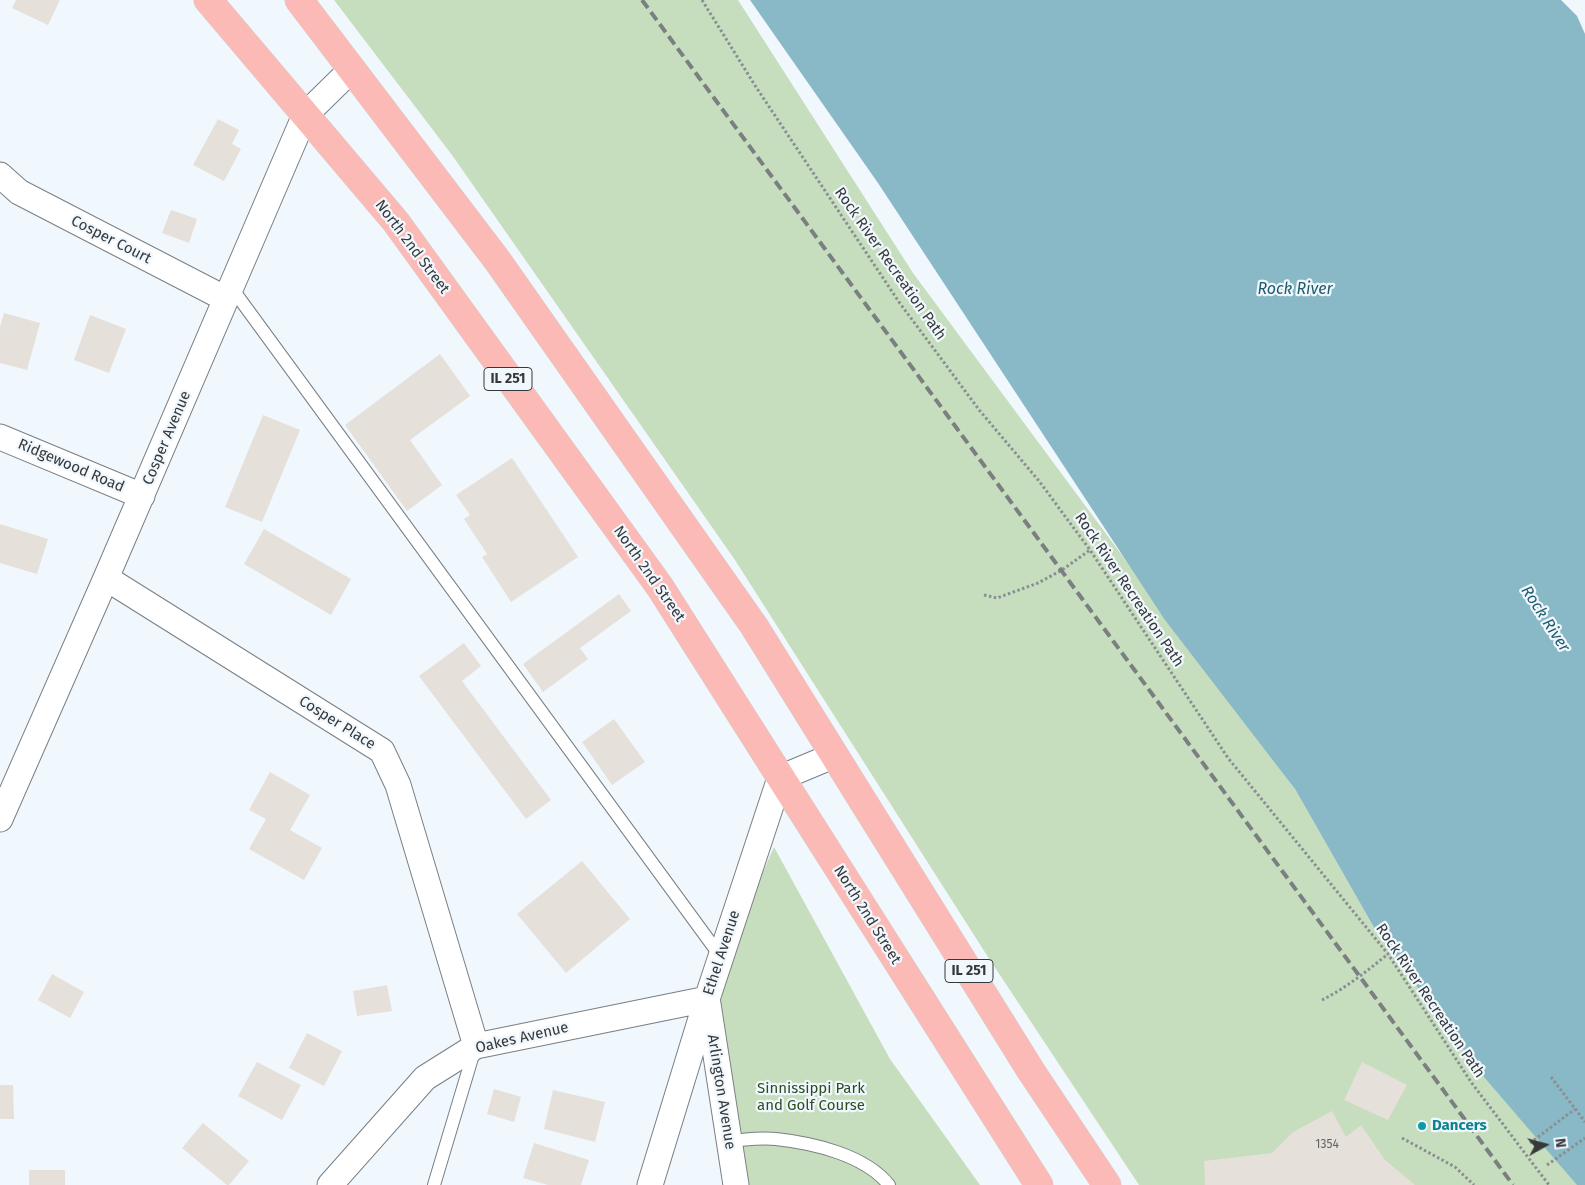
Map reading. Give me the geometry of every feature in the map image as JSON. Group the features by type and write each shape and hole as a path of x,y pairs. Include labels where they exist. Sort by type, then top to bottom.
{"main road":[{"name":"North 2nd Street","path":"208,0 396,222 660,587 1039,1185"},
{"name":"IL 251","path":"299,0 503,268 754,626 1026,1063 1107,1185"}],"street":[{"name":"Cosper Avenue","path":"0,819 142,496 305,115 352,69"},
{"name":"Cosper Court","path":"0,175 19,192 229,293"},
{"name":"Ridgewood Road","path":"0,437 142,496"},
{"name":"Cosper Place","path":"106,578 382,751 398,784 476,1046"},
{"path":"780,778 835,755"},
{"name":"Ethel Avenue","path":"650,1185 707,999 780,778"},
{"name":"Oakes Avenue","path":"330,1185 425,1078 476,1046 707,999"},
{"name":"Arlington Avenue","path":"707,999 736,1185"}],"lane":[{"path":"229,293 721,957"},
{"path":"434,1185 476,1046"},
{"path":"729,1141 774,1138 822,1147 858,1160 889,1185"}],"path":[{"name":"Rock River Recreation Path","path":"702,0 756,87 899,302 980,411 1040,480 1090,550 1228,758 1388,954 1471,1082 1549,1185"},
{"path":"984,595 997,598 1038,583 1062,570 1090,550"},
{"path":"1322,1000 1361,976 1388,954"},
{"path":"1551,1077 1585,1122"},
{"path":"1530,1143 1575,1109"},
{"path":"1402,1138 1454,1167 1474,1185"},
{"path":"1548,1165 1585,1138"}],"green space":[{"path":"334,0 738,0 913,273 1295,789 1376,931 1483,1076 1550,1152 1585,1185 1139,1185 988,957 735,560 452,155"},
{"name":"Sinnissippi Park and Golf Course","path":"774,847 890,1059 980,1185 736,1185 707,999"}],"water":[{"name":"Rock River","path":"750,0 1561,0 1577,16 1585,34 1585,1185 1577,1185 1483,1076 1376,931 1295,789 1165,620 878,183"}],"building":[{"path":"16,0 60,0 48,25 12,8"},
{"path":"218,119 239,130 232,144 241,149 224,181 193,165"},
{"path":"171,210 197,219 189,243 162,233"},
{"path":"4,313 40,323 27,370 0,363 0,327"},
{"path":"90,315 126,329 109,373 74,360"},
{"path":"440,354 470,396 410,440 442,485 407,511 345,425"},
{"path":"263,415 300,430 262,522 225,507"},
{"path":"512,458 578,557 511,602 482,557 487,554 464,519 470,515 456,495"},
{"path":"0,524 48,539 37,574 0,563"},
{"path":"264,529 351,579 331,615 244,564"},
{"path":"619,594 631,611 580,648 588,659 543,692 523,664"},
{"path":"464,643 481,666 462,681 551,800 526,819 419,676"},
{"path":"614,719 645,762 612,785 582,742"},
{"path":"270,772 310,795 290,830 322,848 304,880 249,849 266,819 249,810"},
{"path":"582,861 630,919 566,973 517,914"},
{"path":"52,974 84,992 70,1018 38,1000"},
{"path":"387,985 392,1011 357,1016 353,991"},
{"path":"307,1033 342,1051 324,1086 289,1068"},
{"path":"257,1062 301,1085 282,1120 238,1096"},
{"path":"1362,1062 1407,1085 1388,1120 1344,1100"},
{"path":"0,1085 13,1085 14,1119 0,1119"},
{"path":"494,1089 521,1097 514,1122 487,1114"},
{"path":"553,1090 605,1102 595,1142 544,1129"},
{"path":"1332,1111 1346,1137 1361,1125 1385,1160 1415,1185 1205,1185 1204,1161 1272,1153 1293,1132"},
{"path":"203,1123 249,1161 229,1185 182,1148"},
{"path":"534,1143 589,1160 581,1185 548,1185 523,1178"},
{"path":"29,1170 65,1170 65,1185 29,1185"}],"railway":[{"path":"642,0 1513,1185"}],"place":[{"name":"Dancers","path":"1422,1126"}]}
